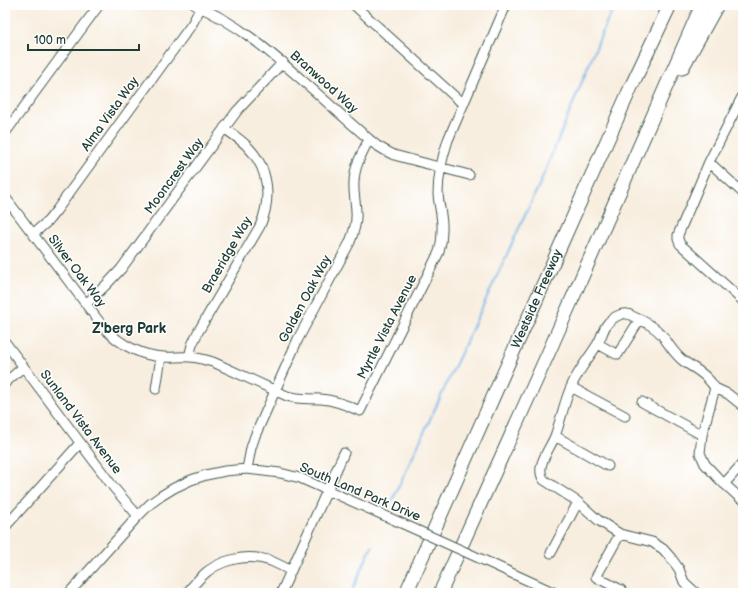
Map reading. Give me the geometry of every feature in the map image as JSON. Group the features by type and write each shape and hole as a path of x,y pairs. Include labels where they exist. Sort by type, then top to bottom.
{"highway":[{"path":"631,87 663,5"},
{"name":"Westside Freeway","path":"406,593 631,87 670,5"},
{"path":"440,593 551,347 702,5"},
{"path":"647,131 717,5"}],"street":[{"path":"5,133 99,5"},
{"path":"354,5 463,104"},
{"name":"Myrtle Vista Avenue","path":"275,391 296,398 333,400 360,411 439,252 442,231 438,194 440,167 448,140 506,5"},
{"name":"Branwood Way","path":"199,6 220,17 264,46 376,145 394,154 440,167"},
{"name":"Alma Vista Way","path":"33,234 48,221 56,211 192,24 199,6"},
{"name":"Mooncrest Way","path":"86,304 121,269 237,111 283,62"},
{"path":"743,95 709,162 678,235 680,244 743,301"},
{"name":"Braeridge Way","path":"189,357 192,345 198,332 264,218 268,196 267,184 259,161 246,145 224,128"},
{"name":"Golden Oak Way","path":"247,469 255,436 301,333 350,242 355,229 356,218 354,182 356,169 369,139"},
{"path":"709,162 743,193"},
{"path":"440,167 469,175"},
{"name":"Silver Oak Way","path":"5,197 104,328 123,344 142,353 161,357 189,357 213,362 275,391"},
{"path":"696,593 684,582 679,569 663,549 652,542 620,534 598,520 578,502 544,480 541,476 541,467 555,436 571,387 579,371 598,344 602,332 609,322 622,314 640,319 653,327 661,334 681,359 708,378 715,388 728,394 743,406"},
{"path":"598,344 618,354 640,319"},
{"name":"Sunland Vista Avenue","path":"5,342 114,488 138,516"},
{"path":"156,389 161,357"},
{"path":"5,383 23,367"},
{"path":"571,387 625,416"},
{"path":"715,388 702,435 700,453 705,464 724,484 743,499"},
{"path":"642,402 702,435"},
{"path":"555,436 608,466"},
{"path":"5,527 80,443"},
{"path":"280,593 344,453"},
{"path":"724,484 743,462"},
{"name":"South Land Park Drive","path":"69,593 138,516 161,496 191,480 206,475 224,471 247,469 280,473 300,478 555,593"},
{"path":"551,553 578,502"},
{"path":"620,534 596,577 621,590"},
{"path":"187,593 202,576 211,569 217,565 235,559 259,558 270,561 291,571"}],"waterway":[{"path":"392,501 541,181 615,5"},
{"path":"351,593 372,546"}],"district":[{"name":"Z'berg Park","path":"129,328"}]}
